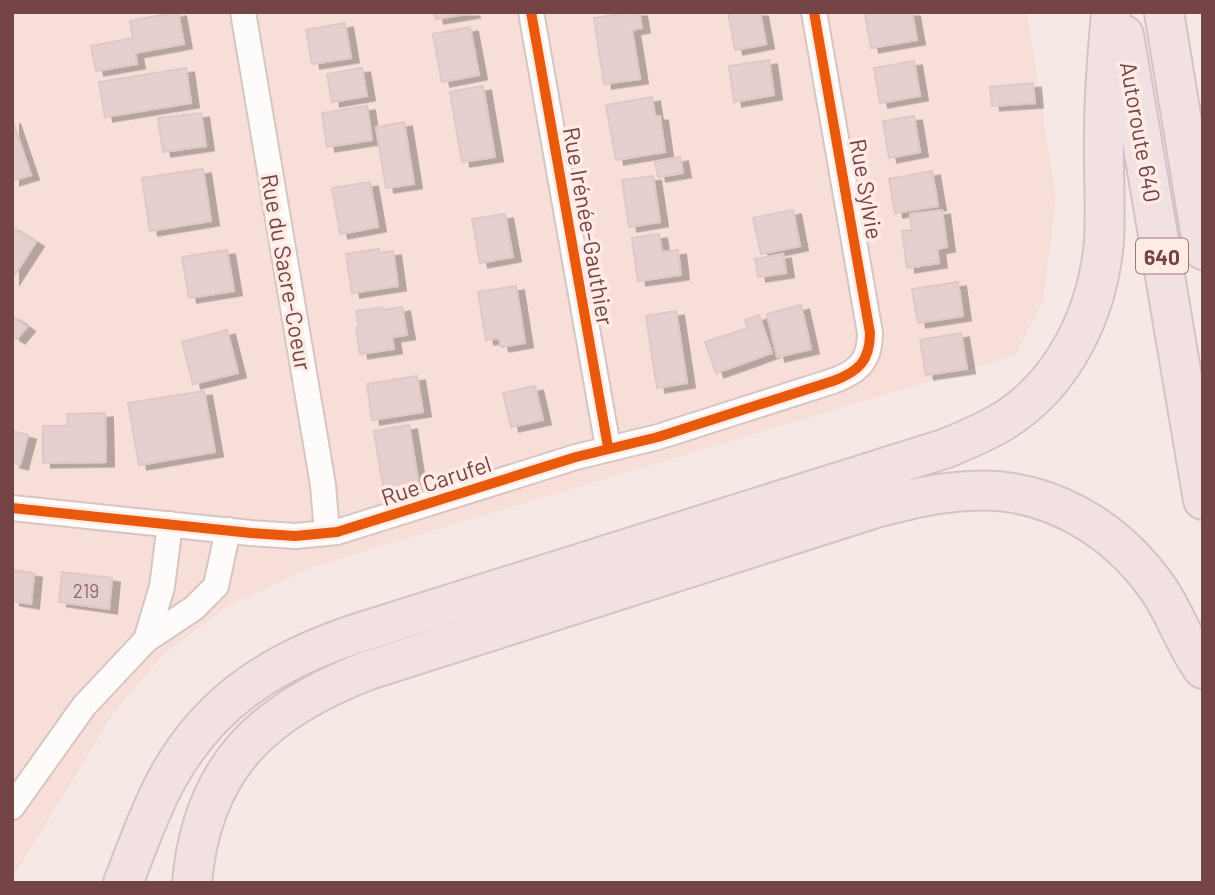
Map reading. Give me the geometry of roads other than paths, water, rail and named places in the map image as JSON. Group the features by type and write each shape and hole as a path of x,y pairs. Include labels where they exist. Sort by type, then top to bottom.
{"highway":[{"path":"122,883 158,797 187,747 229,700 278,666 323,644 947,447 984,432 1019,410 1048,381 1072,348 1083,328 1097,285 1104,230 1104,127 1111,12"},
{"name":"Autoroute 640","path":"1121,12 1203,500"},
{"name":"Autoroute 640","path":"1164,12 1203,250"},
{"path":"192,883 199,836 215,791 228,770 258,733 293,706 317,692 369,670 917,497 972,490 1014,493 1057,505 1096,525 1130,555 1160,591 1192,655 1203,669"}],"street":[{"name":"Rue du Sacre-Coeur","path":"243,12 323,485 327,533"},
{"name":"Rue Irénée-Gauthier","path":"531,12 608,447"},
{"name":"Rue Sylvie","path":"814,12 870,333 869,352 858,370"},
{"name":"Rue Carufel","path":"12,508 295,536 327,533 362,525 608,447 657,437 833,381 858,370"},
{"path":"145,640 162,587 170,524"},
{"path":"12,807 85,706 145,640 194,608 216,586 228,530"}]}
